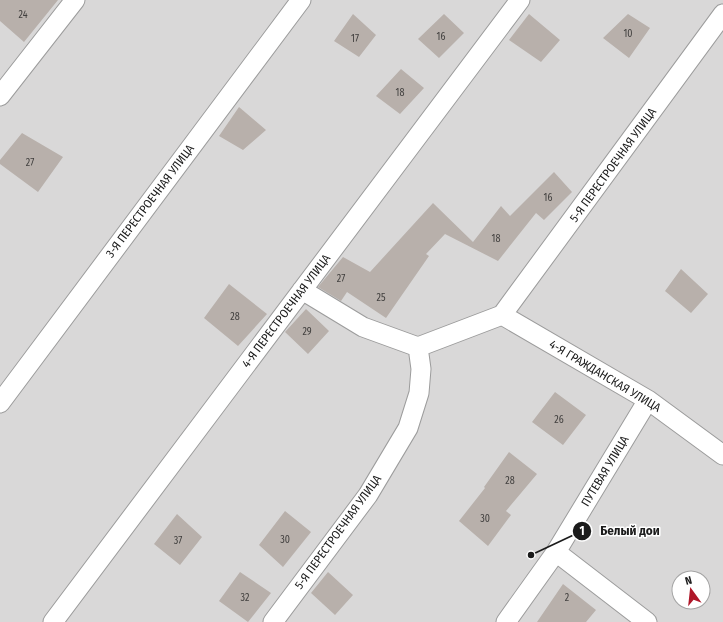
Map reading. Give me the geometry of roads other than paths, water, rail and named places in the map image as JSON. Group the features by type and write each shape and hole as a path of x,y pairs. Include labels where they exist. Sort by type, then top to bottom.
{"street":[{"path":"0,96 75,0"},
{"name":"3-Я ПЕРЕСТРОЕЧНАЯ УЛИЦА","path":"0,403 301,0"},
{"name":"4-Я ПЕРЕСТРОЕЧНАЯ УЛИЦА","path":"53,622 520,0"},
{"name":"5-Я ПЕРЕСТРОЕЧНАЯ УЛИЦА","path":"502,315 723,14"},
{"path":"302,290 363,327 418,348 502,315"},
{"name":"4-Я ГРАЖДАНСКАЯ УЛИЦА","path":"502,315 648,400 723,455"},
{"name":"5-Я ПЕРЕСТРОЕЧНАЯ УЛИЦА","path":"273,622 368,495 408,428 419,393 421,369 418,348"},
{"name":"ПУТЕВАЯ УЛИЦА","path":"506,622 556,552 648,400"},
{"path":"556,552 647,622"}],"place":[{"name":"Белый дои","path":"531,555"}]}
